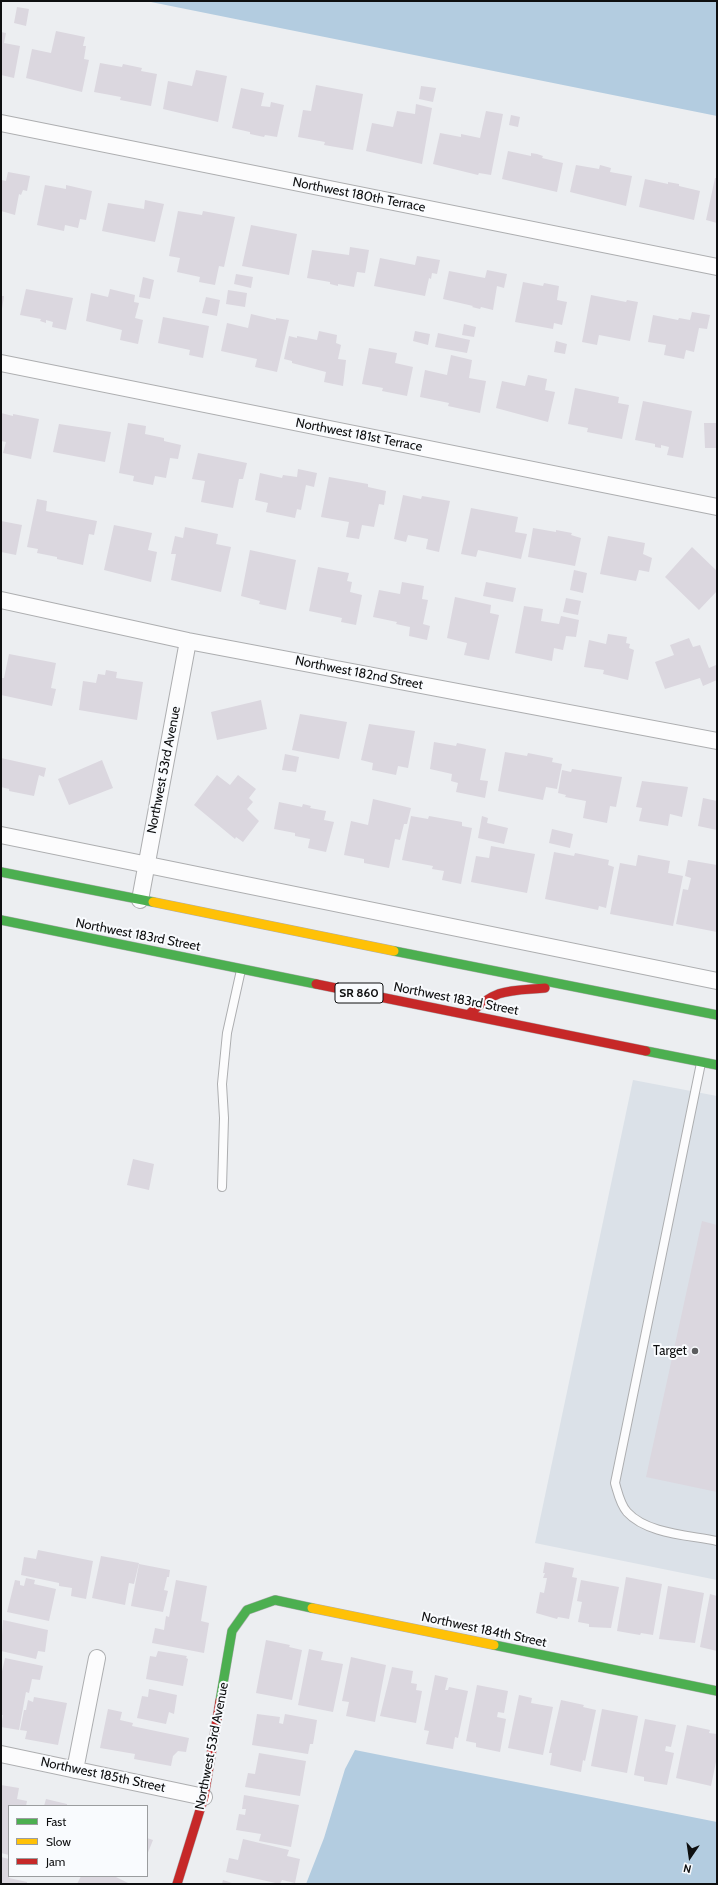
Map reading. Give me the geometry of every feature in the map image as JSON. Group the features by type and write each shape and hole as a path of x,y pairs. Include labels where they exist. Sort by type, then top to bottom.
{"main road":[{"path":"1,872 717,1015"},
{"name":"Northwest 183rd Street","path":"1,920 717,1065"},
{"path":"468,1015 483,1001 500,992 568,985"},
{"name":"Northwest 184th Street","path":"247,1610 275,1600 717,1691"},
{"name":"Northwest 53rd Avenue","path":"177,1884 204,1797 232,1631 247,1610"}],"street":[{"name":"Northwest 180th Terrace","path":"1,123 717,267"},
{"name":"Northwest 181st Terrace","path":"1,363 717,507"},
{"name":"Northwest 182nd Street","path":"1,600 188,640 717,741"},
{"name":"Northwest 53rd Avenue","path":"140,900 188,640"},
{"path":"1,835 146,866 717,981"},
{"path":"76,1770 97,1658"},
{"name":"Northwest 185th Street","path":"1,1754 204,1797"}],"lane":[{"path":"222,1187 224,1118 222,1084 227,1033 241,969"},
{"path":"701,1062 615,1484 619,1498 626,1511 637,1521 650,1527 717,1540"}],"shaded area":[{"path":"633,1080 717,1096 717,1580 535,1543"}],"water":[{"path":"146,1 717,1 717,116"},
{"path":"355,1750 717,1822 717,1884 306,1884 324,1838 345,1769"}],"building":[{"path":"17,7 29,9 26,26 14,23"},
{"path":"56,31 85,37 83,46 86,46 84,59 89,60 82,92 26,78 32,49 51,53"},
{"path":"1,32 6,33 4,43 20,46 14,78 1,75"},
{"path":"100,63 122,67 123,64 142,68 141,71 157,74 151,106 120,100 121,97 94,92"},
{"path":"196,70 227,76 218,122 163,109 168,81 192,86"},
{"path":"316,85 363,94 353,150 324,145 325,142 298,137 303,110 311,111"},
{"path":"421,86 436,88 433,102 419,99"},
{"path":"241,88 264,93 261,106 270,107 271,102 284,105 277,137 265,135 264,137 232,128"},
{"path":"416,104 432,108 422,164 366,151 372,123 393,127 397,111 415,114"},
{"path":"486,111 503,114 491,175 479,173 478,175 433,164 440,133 461,137 461,134 480,138"},
{"path":"511,115 520,117 518,127 509,125"},
{"path":"508,151 531,156 531,153 537,154 543,156 542,158 563,163 557,192 502,179"},
{"path":"576,165 599,169 600,165 611,168 610,172 632,176 626,206 570,192"},
{"path":"8,172 30,176 27,191 23,190 21,195 19,194 15,215 1,211 1,180 6,181"},
{"path":"715,178 717,178 717,223 706,220"},
{"path":"645,179 668,184 668,182 679,184 679,186 700,191 694,220 639,207"},
{"path":"45,185 66,189 66,185 92,191 86,220 80,219 78,228 65,225 64,231 37,225"},
{"path":"145,200 164,204 155,242 102,231 108,203 144,209"},
{"path":"178,211 202,215 203,211 235,217 224,267 219,266 215,285 199,282 200,277 177,272 180,258 169,256"},
{"path":"251,225 297,234 289,275 242,266"},
{"path":"350,247 369,250 365,273 357,272 354,287 338,284 338,286 330,284 330,282 307,278 312,250 349,255"},
{"path":"417,256 440,260 437,274 432,273 431,279 429,278 425,296 374,286 380,258 415,265"},
{"path":"487,270 507,274 504,288 497,286 493,310 481,307 480,309 443,299 449,271 485,278"},
{"path":"236,274 253,277 251,288 234,284"},
{"path":"143,277 154,280 150,299 139,297"},
{"path":"523,282 543,286 544,283 559,286 557,300 567,302 562,325 554,323 553,329 515,322"},
{"path":"26,289 73,298 66,330 52,327 53,322 46,320 46,323 40,321 41,319 20,315"},
{"path":"110,289 135,295 134,302 139,303 135,318 143,320 138,344 120,340 122,330 86,321 91,293 108,297"},
{"path":"228,290 247,293 245,307 226,304"},
{"path":"591,295 626,302 627,300 638,302 630,341 599,335 597,345 582,342"},
{"path":"1,296 4,296 2,309 1,309"},
{"path":"206,297 220,300 217,316 202,313"},
{"path":"692,312 710,315 707,329 699,328 694,352 686,350 684,359 664,355 666,345 648,342 653,315 678,320 679,318 690,320"},
{"path":"251,314 276,320 276,318 289,320 277,372 255,367 257,359 221,351 227,323 248,328"},
{"path":"163,317 209,326 203,358 189,355 190,350 158,343"},
{"path":"464,324 476,327 474,337 462,335"},
{"path":"319,331 337,335 336,343 341,345 338,359 346,360 343,386 324,382 326,372 292,363 292,361 284,359 289,336 317,340"},
{"path":"415,331 430,334 428,345 413,341"},
{"path":"438,333 470,340 467,353 435,347"},
{"path":"556,341 567,344 565,354 554,352"},
{"path":"369,348 397,353 395,363 413,367 407,396 382,391 383,388 362,384"},
{"path":"451,355 472,360 469,378 486,381 480,413 448,406 449,403 420,397 425,370 447,375"},
{"path":"528,375 547,379 545,390 555,392 548,422 496,408 502,381 525,386"},
{"path":"575,388 619,397 618,403 629,405 622,439 587,432 588,428 568,424"},
{"path":"643,401 692,411 683,458 667,455 669,447 661,445 661,448 655,447 655,444 635,440"},
{"path":"1,413 39,419 31,459 3,453 6,442 1,441"},
{"path":"128,423 146,426 145,434 164,438 164,441 181,445 178,459 170,458 166,478 155,476 153,485 133,481 134,476 119,473"},
{"path":"704,423 717,423 717,448 705,448"},
{"path":"59,424 111,432 105,462 53,452"},
{"path":"198,453 247,463 243,479 239,479 233,508 201,502 205,481 192,479"},
{"path":"298,469 317,473 314,487 306,485 301,510 297,509 295,518 266,512 268,503 255,500 260,473 282,478 283,475 297,477"},
{"path":"329,477 368,484 368,487 386,491 384,505 379,504 374,527 362,525 359,539 346,537 349,522 321,517"},
{"path":"403,495 421,499 422,496 450,501 439,552 426,549 428,539 408,535 406,542 394,539"},
{"path":"37,499 47,501 46,511 97,521 94,535 89,534 83,565 37,553 38,549 27,547"},
{"path":"471,508 518,517 515,532 527,534 521,559 478,550 476,557 461,554"},
{"path":"1,521 22,525 16,555 1,552"},
{"path":"114,525 152,533 148,550 157,552 151,582 104,570"},
{"path":"185,527 218,534 216,544 231,547 221,592 171,580 176,554 171,554 175,536 183,538"},
{"path":"533,528 572,533 571,535 581,538 575,566 528,557"},
{"path":"608,536 645,543 643,554 652,558 649,572 639,570 636,581 600,574"},
{"path":"692,547 717,571 717,591 699,610 665,577"},
{"path":"250,550 296,560 286,610 259,604 260,601 241,596"},
{"path":"318,567 349,573 347,581 352,582 350,592 362,595 356,625 341,622 342,618 309,611"},
{"path":"574,570 587,573 583,593 570,590"},
{"path":"402,582 424,586 422,599 428,600 423,624 430,626 427,640 409,636 410,627 396,624 397,622 373,617 379,590 400,594"},
{"path":"486,582 516,588 513,602 483,596"},
{"path":"455,597 491,605 490,613 499,615 489,660 464,655 467,643 447,638"},
{"path":"566,598 581,601 578,615 563,612"},
{"path":"524,606 543,609 541,621 559,624 561,616 579,620 576,637 566,636 563,650 554,648 552,661 515,653"},
{"path":"608,634 627,637 626,643 630,644 629,648 634,650 628,680 603,674 604,670 584,667 589,640 606,644"},
{"path":"689,638 693,647 700,645 709,668 716,665 717,680 703,686 700,678 665,689 655,662 674,655 670,645"},
{"path":"9,654 56,663 51,688 56,689 52,706 1,695 1,678 4,678"},
{"path":"106,670 117,672 116,678 143,682 137,720 79,710 83,681 96,683 98,674 105,675"},
{"path":"261,700 267,729 217,740 211,712"},
{"path":"300,714 347,722 339,759 292,750"},
{"path":"369,724 415,731 408,768 398,766 396,775 372,770 373,763 361,760"},
{"path":"434,742 456,746 457,743 486,749 480,780 488,781 485,798 456,792 458,783 451,781 452,774 430,769"},
{"path":"505,752 527,756 528,753 553,758 552,762 562,764 557,789 546,787 543,800 498,791"},
{"path":"285,754 299,757 296,772 282,770"},
{"path":"1,758 46,768 44,777 39,775 34,796 9,791 9,789 1,787"},
{"path":"102,760 113,788 69,805 58,779"},
{"path":"572,769 622,777 616,807 610,806 607,823 583,818 586,801 565,797 566,795 558,793 562,770 571,772"},
{"path":"217,775 230,785 238,775 256,789 249,798 253,802 247,809 259,821 243,842 236,837 235,839 194,805"},
{"path":"642,781 688,787 682,817 670,814 668,826 639,821 642,808 636,807"},
{"path":"703,798 717,801 717,830 698,826"},
{"path":"373,799 411,808 407,824 404,824 400,840 395,839 389,868 364,863 364,859 344,855 351,821 368,825"},
{"path":"279,802 302,807 303,804 311,806 310,808 326,811 324,820 334,822 326,852 308,848 310,839 295,836 295,833 274,829"},
{"path":"411,816 428,819 429,816 462,822 462,826 472,828 461,884 442,880 444,871 432,869 433,866 402,860"},
{"path":"482,816 488,818 487,823 508,828 504,844 478,838"},
{"path":"552,829 573,834 570,848 549,843"},
{"path":"491,846 535,854 527,893 471,882 476,856 489,858"},
{"path":"554,852 574,856 575,853 609,860 608,865 614,867 606,908 599,906 598,910 545,899"},
{"path":"638,855 670,861 668,873 683,876 673,926 610,914 620,863 636,866"},
{"path":"688,860 717,865 717,932 676,924 683,889 688,890 691,878 685,876"},
{"path":"133,1159 154,1164 149,1190 127,1185"},
{"name":"Target","path":"702,1221 717,1225 717,1492 646,1477"},
{"path":"38,1550 93,1561 86,1599 71,1596 72,1588 59,1586 59,1583 21,1575 24,1557 36,1559"},
{"path":"101,1556 139,1563 134,1584 129,1583 125,1605 92,1598"},
{"path":"545,1562 574,1568 572,1577 577,1578 569,1619 558,1617 557,1619 536,1613 540,1592 544,1593 547,1578 543,1578 545,1573 543,1573"},
{"path":"139,1564 170,1570 164,1590 168,1591 163,1612 131,1606"},
{"path":"626,1577 662,1584 653,1635 641,1633 640,1635 617,1631"},
{"path":"26,1578 35,1580 34,1584 56,1589 49,1621 7,1612 15,1580 20,1581 20,1585 24,1586"},
{"path":"176,1580 207,1586 201,1621 209,1623 204,1653 152,1643 155,1628 164,1630 166,1616 169,1617"},
{"path":"581,1580 619,1587 611,1628 589,1627 589,1624 578,1622 582,1602 577,1601"},
{"path":"668,1586 704,1593 695,1643 659,1639"},
{"path":"710,1594 717,1596 717,1651 700,1647"},
{"path":"3,1620 48,1630 45,1652 38,1651 36,1659 1,1651"},
{"path":"266,1640 290,1645 289,1647 302,1650 292,1700 256,1693"},
{"path":"309,1649 323,1652 321,1660 343,1664 333,1712 298,1705"},
{"path":"158,1651 187,1656 186,1658 188,1659 183,1686 146,1679 150,1656 156,1657"},
{"path":"351,1657 386,1665 375,1722 346,1716 349,1702 342,1701"},
{"path":"5,1658 43,1666 40,1680 32,1679 29,1693 26,1692 19,1730 1,1727 3,1715 1,1715 1,1676"},
{"path":"392,1667 413,1671 411,1683 417,1684 416,1690 422,1691 416,1723 380,1716"},
{"path":"435,1675 448,1678 445,1690 448,1690 449,1687 468,1691 458,1738 455,1737 453,1749 426,1744 429,1731 424,1730"},
{"path":"477,1685 508,1691 504,1713 498,1712 497,1717 506,1719 500,1752 476,1747 476,1743 466,1741"},
{"path":"149,1689 177,1695 174,1714 169,1712 166,1724 137,1718 142,1696 148,1697"},
{"path":"519,1695 532,1698 531,1703 553,1707 543,1755 508,1748"},
{"path":"34,1697 67,1703 58,1745 25,1739 27,1731 20,1730 24,1710 26,1710 28,1700 33,1702"},
{"path":"561,1700 584,1705 583,1707 596,1710 585,1761 583,1760 581,1772 550,1765 552,1753 549,1753"},
{"path":"108,1709 122,1712 120,1720 133,1723 132,1726 189,1738 186,1752 178,1751 173,1756 171,1766 134,1759 135,1754 100,1748"},
{"path":"602,1709 638,1716 627,1773 591,1766"},
{"path":"257,1714 280,1717 279,1723 283,1724 285,1714 317,1720 313,1744 310,1744 308,1754 252,1745"},
{"path":"645,1719 676,1725 671,1747 666,1746 665,1751 674,1753 667,1785 644,1781 644,1777 634,1775"},
{"path":"687,1725 710,1730 709,1733 717,1734 717,1757 711,1786 676,1778"},
{"path":"259,1753 306,1761 300,1796 245,1787 248,1773 255,1774"},
{"path":"1,1785 19,1788 17,1799 27,1801 26,1805 8,1805 8,1855 1,1853"},
{"path":"244,1795 299,1805 291,1847 259,1841 261,1834 236,1830 239,1814 245,1815 246,1809 242,1809"},
{"path":"46,1799 67,1804 67,1805 44,1805"},
{"path":"148,1838 153,1840 148,1852"},
{"path":"243,1839 289,1850 287,1856 300,1859 295,1883 282,1880 280,1884 226,1872 229,1858 238,1860"},
{"path":"1,1857 8,1859 8,1877 27,1882 27,1884 1,1884"},
{"path":"80,1877 116,1877 130,1884 77,1884"},
{"path":"223,1880 235,1884 222,1884"}],"traffic: fast":[{"path":"1,872 153,902"},
{"path":"1,920 316,984"},
{"path":"394,951 717,1015"},
{"path":"646,1051 717,1065"},
{"path":"220,1701 232,1631 247,1610 275,1600 312,1608"},
{"path":"494,1645 717,1691"}],"traffic: slow":[{"path":"153,902 394,951"},
{"path":"312,1608 494,1645"}],"traffic: jam":[{"path":"316,984 646,1051"},
{"path":"468,1015 487,1000 503,992 545,988"},
{"path":"177,1884 204,1797 220,1701"}],"place":[{"name":"Target","path":"695,1351"}]}
